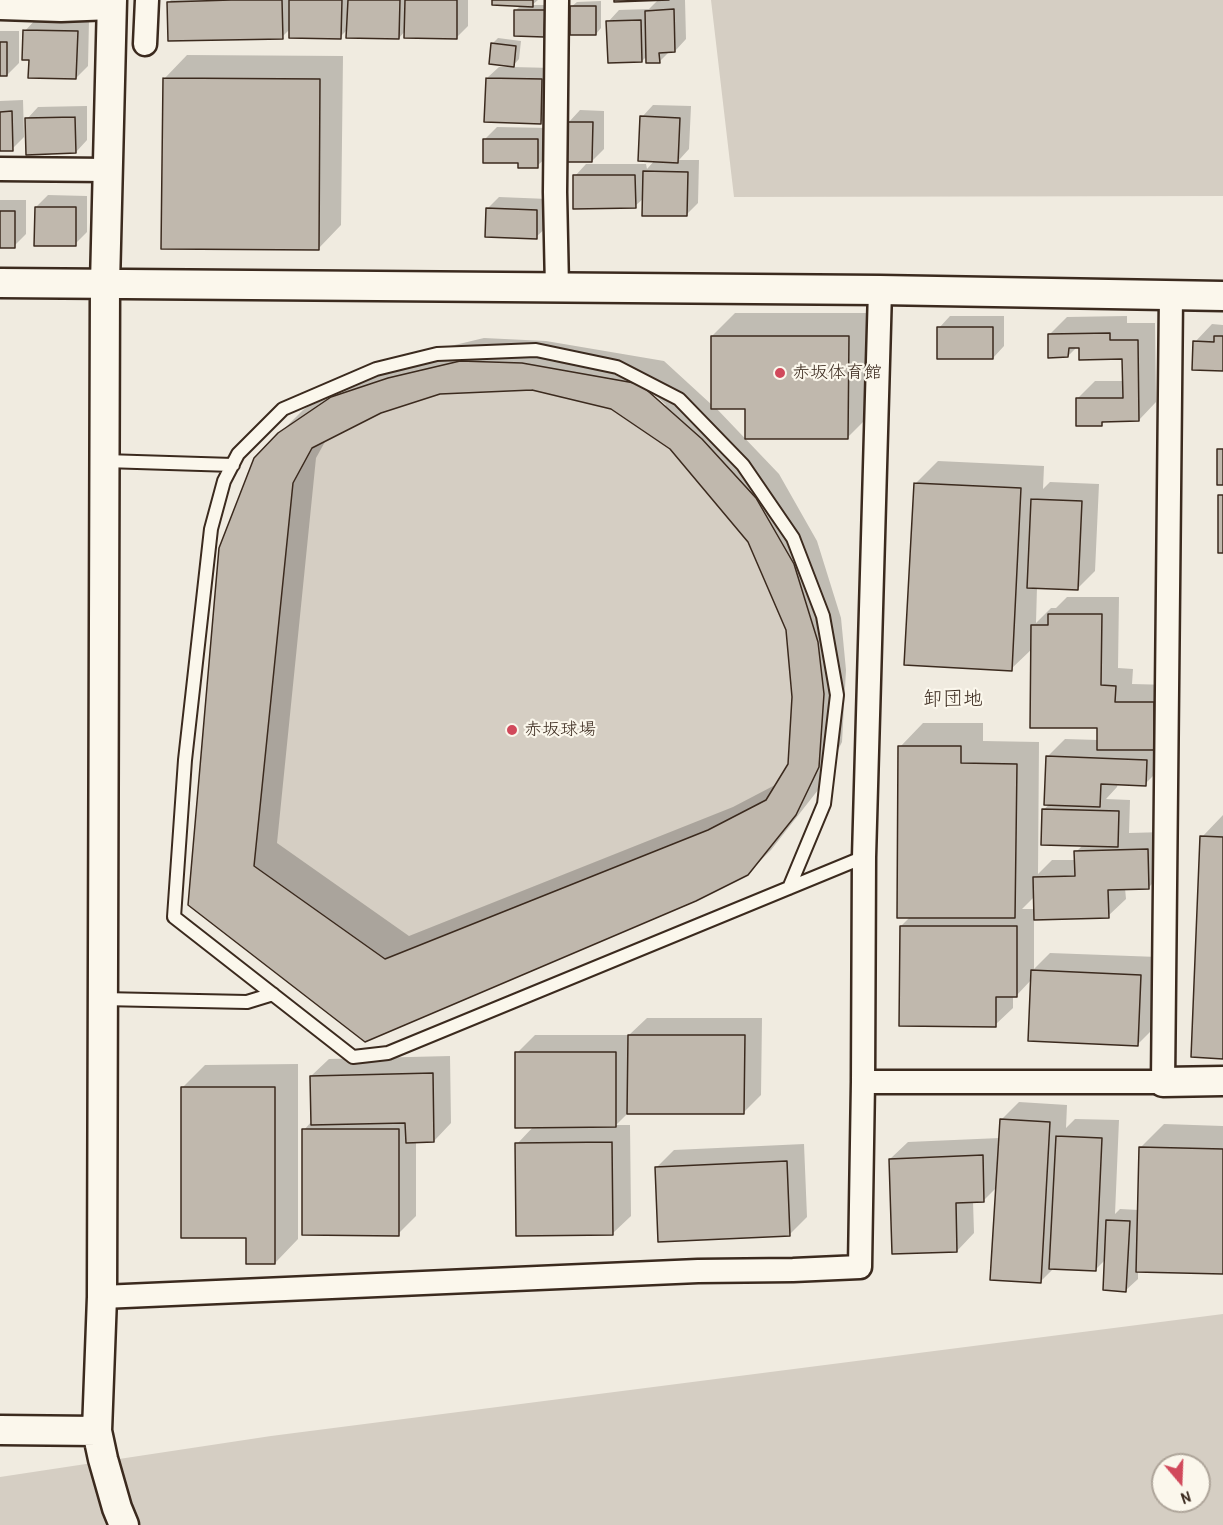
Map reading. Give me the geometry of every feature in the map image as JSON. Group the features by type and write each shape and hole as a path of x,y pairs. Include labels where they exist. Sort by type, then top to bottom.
{"street":[{"path":"145,44 147,0"},
{"path":"556,288 557,0"},
{"path":"0,8 61,10 112,4 105,284 102,1297 97,1431 117,1508 124,1525"},
{"path":"0,169 108,170"},
{"path":"0,283 880,290 1223,296"},
{"path":"102,1297 698,1271 860,1267 864,857 880,290"},
{"path":"1163,1082 1171,296"},
{"path":"863,1082 1223,1081"},
{"path":"0,1430 97,1431"}],"lane":[{"path":"789,888 824,804 837,695 823,616 793,538 743,465 679,399 617,367 536,350 437,354 376,369 284,409 238,454 224,481 211,529 185,760 174,916 353,1057 388,1053 789,888 864,857"},
{"path":"104,462 233,465"},
{"path":"102,999 247,1002 273,994"}],"shaded area":[{"path":"711,0 1223,0 1223,196 734,197"},
{"name":"赤坂球場","path":"460,361 522,363 640,384 702,439 756,498 794,564 818,642 824,694 819,767 796,815 748,875 696,901 365,1042 188,905 254,458 278,432 331,397 388,378"},
{"path":"1223,1314 1223,1525 0,1525 0,1477 271,1436"}],"building":[{"path":"282,0 283,39 168,41 167,2"},
{"path":"289,0 342,0 341,39 289,38"},
{"path":"348,0 400,0 399,39 346,38"},
{"path":"405,0 457,0 457,39 404,38"},
{"path":"492,0 533,0 533,7 492,5"},
{"path":"614,0 669,0 614,2"},
{"path":"570,6 596,6 596,35 570,35"},
{"path":"674,9 675,52 659,53 660,63 646,63 645,11"},
{"path":"514,10 545,10 544,37 514,36"},
{"path":"641,20 642,62 608,63 606,21"},
{"path":"23,30 78,31 76,79 28,78 29,60 22,60"},
{"path":"0,42 7,42 7,76 0,76"},
{"path":"491,43 516,46 514,67 489,64"},
{"path":"163,78 320,79 319,250 161,249"},
{"path":"486,78 542,79 541,124 484,122"},
{"path":"12,111 13,151 0,151 0,112"},
{"path":"640,116 680,118 678,163 638,161"},
{"path":"75,117 76,153 26,155 25,118"},
{"path":"567,122 593,122 592,162 566,162"},
{"path":"483,139 538,139 538,168 518,168 518,163 483,163"},
{"path":"643,171 688,172 687,216 642,216"},
{"path":"573,175 635,175 636,208 573,209"},
{"path":"35,207 76,207 76,246 34,246"},
{"path":"486,208 537,210 537,239 485,237"},
{"path":"0,211 15,211 15,248 0,248"},
{"path":"937,327 993,327 993,359 937,359"},
{"path":"1110,333 1110,340 1138,340 1139,421 1102,422 1102,426 1076,426 1076,398 1123,398 1122,359 1079,360 1079,348 1069,348 1068,357 1048,358 1048,334"},
{"name":"赤坂体育館","path":"711,336 849,336 848,439 745,439 745,409 711,409"},
{"path":"1214,336 1223,336 1223,371 1192,370 1193,341 1214,342"},
{"path":"460,361 522,363 640,384 702,439 756,498 794,564 818,642 824,694 819,767 796,815 748,875 696,901 365,1042 188,905 219,548 254,458 278,433 331,397 388,378","holes":["532,390 611,409 670,449 748,542 786,630 792,697 788,764 766,800 708,830 385,959 254,866 293,483 312,448 381,413 440,394"]},
{"path":"1217,449 1223,449 1223,485 1217,485"},
{"path":"914,483 1021,488 1012,671 904,665"},
{"path":"1218,495 1223,495 1223,553 1218,553"},
{"path":"1031,499 1082,501 1078,590 1027,588"},
{"path":"1048,614 1102,614 1101,685 1116,686 1115,702 1154,702 1154,750 1097,750 1097,728 1030,728 1031,625 1048,625"},
{"path":"898,746 961,746 961,763 1017,764 1015,918 897,918"},
{"path":"1046,756 1147,760 1146,786 1101,784 1100,807 1044,805"},
{"path":"1042,809 1119,811 1118,847 1041,845"},
{"path":"1200,836 1223,837 1223,1059 1191,1057"},
{"path":"1148,849 1149,889 1108,890 1109,918 1034,920 1033,877 1075,876 1074,851"},
{"path":"900,926 1017,926 1017,997 996,997 996,1027 899,1026"},
{"path":"1031,970 1141,975 1138,1046 1028,1041"},
{"path":"628,1035 745,1035 744,1114 627,1114"},
{"path":"515,1052 616,1052 616,1127 515,1128"},
{"path":"433,1073 434,1142 406,1143 405,1123 311,1125 310,1076"},
{"path":"181,1087 275,1087 275,1264 246,1264 246,1238 181,1238"},
{"path":"1000,1119 1050,1122 1041,1283 990,1280"},
{"path":"302,1129 399,1129 399,1236 302,1235"},
{"path":"1056,1136 1102,1138 1096,1271 1049,1269"},
{"path":"612,1142 613,1235 516,1236 515,1143"},
{"path":"1139,1147 1223,1149 1223,1274 1136,1272"},
{"path":"983,1155 984,1202 956,1203 957,1252 892,1254 889,1159"},
{"path":"787,1161 790,1236 658,1242 655,1167"},
{"path":"1106,1220 1130,1221 1126,1292 1103,1290"}],"place":[{"name":"赤坂体育館","path":"780,373"},
{"name":"赤坂球場","path":"512,730"}],"district":[{"name":"卸団地","path":"953,700"}]}
